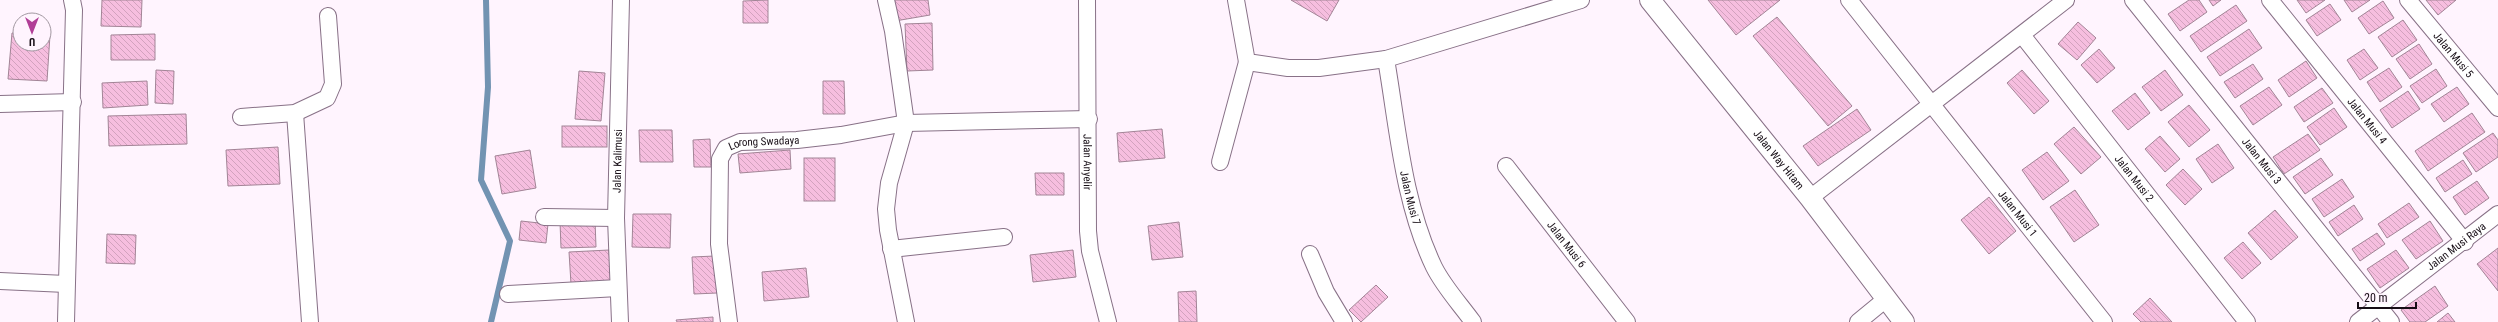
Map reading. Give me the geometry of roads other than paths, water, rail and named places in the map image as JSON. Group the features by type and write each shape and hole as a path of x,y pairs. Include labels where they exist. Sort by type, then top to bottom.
{"street":[{"path":"66,322 66,284 73,102 74,10 72,0"},
{"name":"Jalan Kalimusi","path":"620,322 616,218 621,0"},
{"path":"886,0 893,31 906,123 894,163 886,209 891,249 906,322"},
{"name":"Jalan Anyelir","path":"1087,0 1086,43 1089,118 1089,238 1096,277 1108,322"},
{"path":"1220,162 1247,62 1236,0"},
{"path":"1247,62 1288,68 1319,68 1386,59 1581,0"},
{"name":"Jalan Way Hitam","path":"1650,0 1810,198 1904,322"},
{"name":"Jalan Musi 1","path":"1849,0 2104,322"},
{"path":"1810,198 2066,0"},
{"name":"Jalan Musi 3","path":"2133,0 2391,322"},
{"name":"Jalan Musi 4","path":"2270,0 2465,242"},
{"name":"Jalan Musi 5","path":"2408,0 2498,108"},
{"path":"241,117 295,113 324,100 331,91 328,16"},
{"name":"Jalan Musi 2","path":"2022,35 2248,322"},
{"name":"Jalan Musi 7","path":"1386,59 1404,176 1418,224 1434,268 1473,322"},
{"path":"0,104 73,102"},
{"path":"295,113 310,322"},
{"name":"Lorong Swadaya","path":"729,322 719,244 720,159 726,148 740,142 841,135 906,123 1089,118"},
{"name":"Jalan Musi 6","path":"1506,166 1627,322"},
{"name":"Jalan Musi Raya","path":"2358,322 2465,242 2498,214"},
{"path":"544,217 616,218"},
{"path":"891,249 1004,237"},
{"path":"1310,254 1326,292 1344,322"},
{"path":"0,281 66,284"},
{"path":"508,294 618,288"},
{"path":"1858,322 1886,299"}],"waterway":[{"path":"486,0 488,87 481,180 510,241 491,322"}]}
